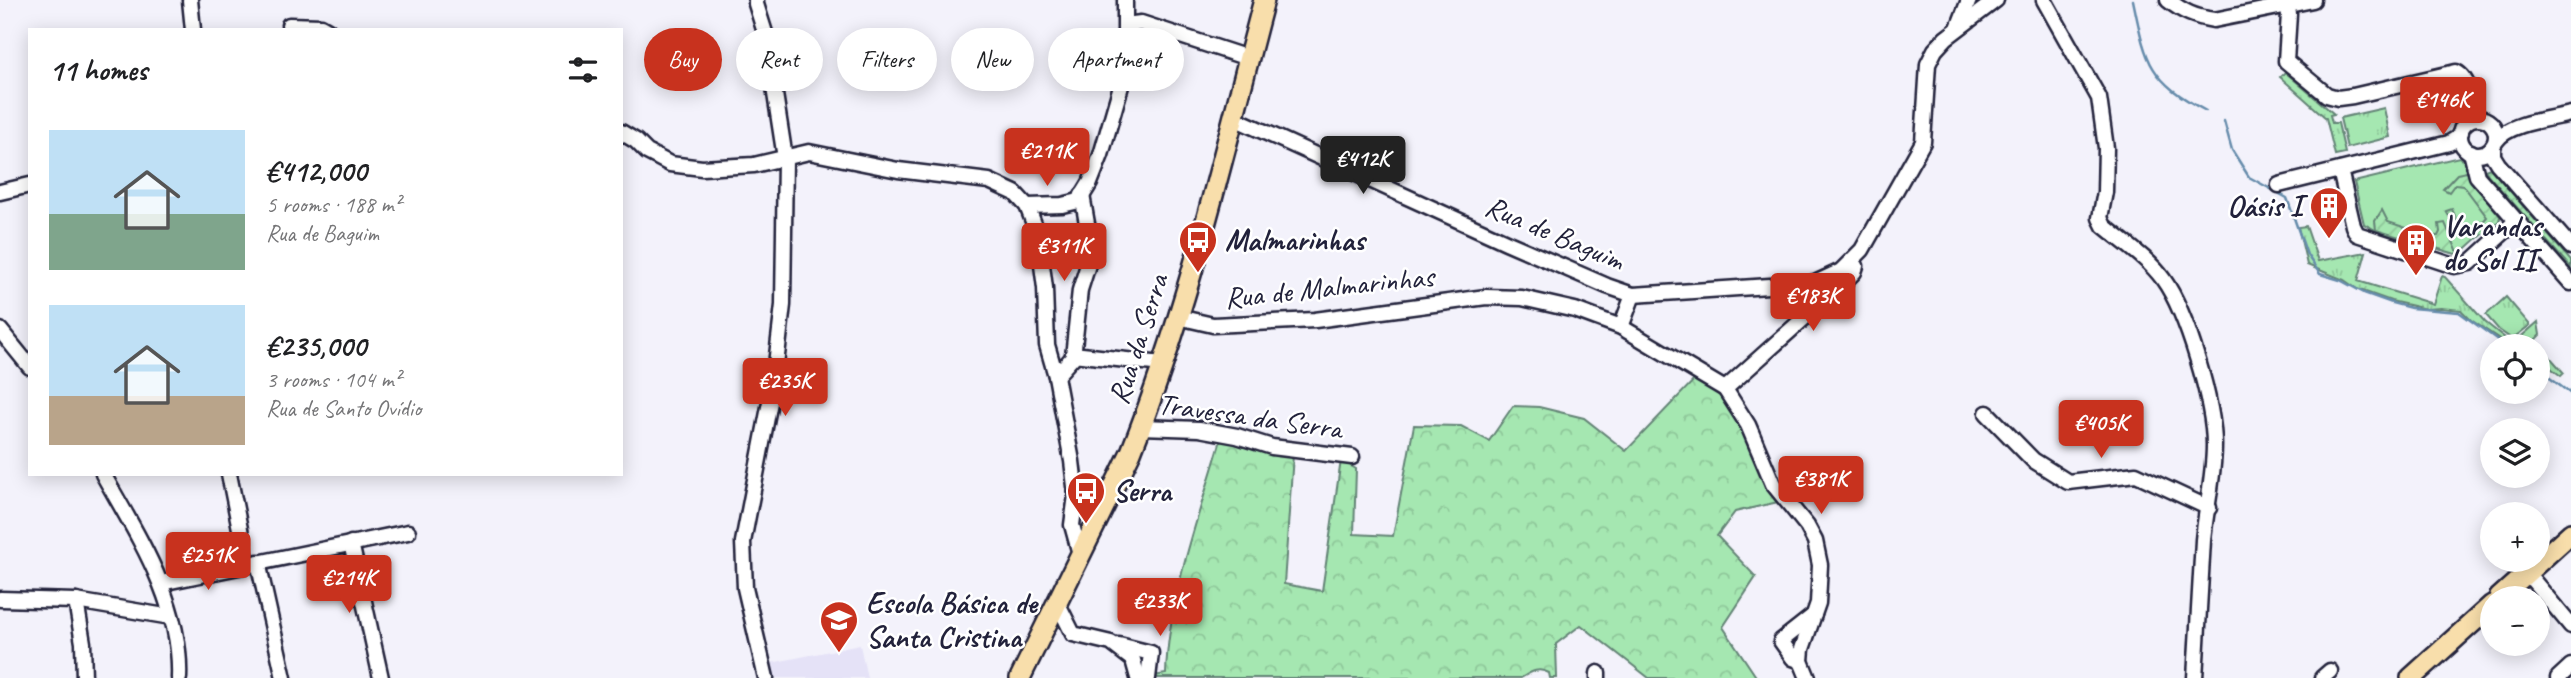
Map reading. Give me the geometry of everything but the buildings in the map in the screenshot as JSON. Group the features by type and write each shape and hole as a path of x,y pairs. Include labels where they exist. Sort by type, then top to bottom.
{"main road":[{"name":"Rua da Serra","path":"1020,678 1141,427 1178,317 1264,0"},
{"path":"2512,586 2571,533"},
{"path":"2412,678 2480,616"}],"street":[{"path":"190,0 193,28"},
{"path":"1027,206 1062,205 1079,201 1090,183 1125,72 1125,0"},
{"path":"1957,29 1969,0"},
{"name":"Rua de Baguim","path":"1234,118 1506,242 1633,295 1815,283 1842,271 1862,250 1923,142 1928,64 1935,50 1957,29 1996,0"},
{"path":"2044,0 2099,97 2106,148 2105,192 2100,218 2104,226 2162,277 2176,300 2191,339 2212,418 2214,445 2204,536 2195,678"},
{"path":"2168,0 2190,15 2214,20 2313,0"},
{"path":"752,1 766,36 785,158 782,318 774,381 743,542 745,588 766,678"},
{"path":"2287,6 2287,63 2322,92 2338,98 2456,72 2464,77 2473,129 2477,176 2571,282"},
{"path":"1126,25 1141,23 1248,58"},
{"path":"289,25 324,28"},
{"path":"2279,184 2449,143 2473,129 2511,128 2571,114"},
{"path":"2473,129 2483,153 2494,144 2501,133 2511,128"},
{"path":"2473,129 2496,129 2493,153 2498,164 2571,247"},
{"path":"623,133 647,152 670,163 702,167 754,165 809,152 898,170 989,181 1016,193 1027,206 1038,234 1045,288 1047,345 1056,376 1072,461 1076,495 1072,524 1080,554"},
{"path":"2340,170 2357,234 2454,266 2470,263 2516,220"},
{"path":"0,192 28,185"},
{"path":"1056,376 1073,354 1080,290 1092,251 1082,195"},
{"path":"1808,678 1801,661 1802,649 1816,614 1820,565 1815,541 1773,484 1748,425 1725,389 1854,272 1862,250"},
{"path":"1622,327 1633,295"},
{"name":"Rua de Malmarinhas","path":"1178,317 1213,325 1315,320 1486,297 1522,298 1550,303 1622,327 1725,389"},
{"path":"0,330 28,365"},
{"path":"1073,354 1162,365"},
{"path":"1987,413 2032,460 2068,482 2136,474 2209,508"},
{"name":"Travessa da Serra","path":"1141,427 1199,429 1237,436 1272,447 1352,457"},
{"path":"104,476 161,583 180,656 179,678"},
{"path":"230,476 284,678"},
{"path":"161,583 408,532"},
{"path":"351,543 381,678"},
{"path":"2527,573 2571,626"},
{"path":"0,599 76,600 171,617"},
{"path":"76,600 83,643 84,678"},
{"path":"1056,602 1073,634 1151,653 1148,678"},
{"path":"1801,661 1793,658 1781,641 1816,614"},
{"path":"1111,643 1133,660 1138,678"},
{"path":"2557,678 2571,666"}],"shaded area":[{"name":"Escola Básica de Santa Cristina","path":"860,645 867,678 774,678 771,663"}],"green space":[{"path":"2285,72 2334,114 2330,115 2332,123 2338,123 2345,153 2335,155 2326,118 2280,77"},
{"path":"2384,108 2390,137 2347,148 2340,118"},
{"path":"2459,157 2465,162 2471,180 2499,213 2500,218 2459,255 2377,231 2364,224 2354,182"},
{"path":"2490,168 2571,261 2571,268 2489,176 2485,170"},
{"path":"2467,172 2500,216 2499,221 2480,237 2459,233 2446,211 2452,209 2460,228 2464,230 2475,228 2487,217 2463,185 2455,184 2449,192 2443,189 2457,174"},
{"path":"2382,210 2388,222 2431,236 2438,236 2439,224 2445,223 2459,255 2376,230 2375,221"},
{"path":"2306,226 2318,261 2366,252 2358,281 2433,304 2442,276 2445,277 2485,322 2500,334 2492,334 2461,310 2426,309 2391,301 2357,289 2344,280 2307,265 2298,227"},
{"path":"2506,297 2530,325 2518,334 2505,334 2486,315"},
{"path":"2538,322 2540,334 2524,334"},
{"path":"2550,357 2564,373 2561,376 2550,367"},
{"path":"1697,377 1725,402 1736,417 1755,450 1778,502 1735,512 1717,536 1756,577 1723,627 1757,678 1649,678 1581,625 1556,644 1557,678 1550,678 1549,673 1538,670 1521,678 1153,678 1166,674 1168,645 1179,584 1222,436 1293,455 1284,584 1322,591 1341,460 1356,469 1354,534 1393,536 1414,425 1461,426 1489,441 1513,406 1539,407 1584,418 1626,451"}],"waterway":[{"path":"2133,0 2142,39 2153,67 2172,89 2206,111"},
{"path":"2224,121 2232,150 2249,177 2287,198 2307,255 2320,274 2392,303 2411,308 2459,312 2489,334"},
{"path":"2550,378 2571,394"}],"place":[{"name":"Oásis I","path":"2329,240"},
{"name":"Malmarinhas","path":"1198,274"},
{"name":"Varandas do Sol II","path":"2416,277"},
{"name":"Serra","path":"1086,525"},
{"name":"Escola Básica de Santa Cristina","path":"839,654"}]}
